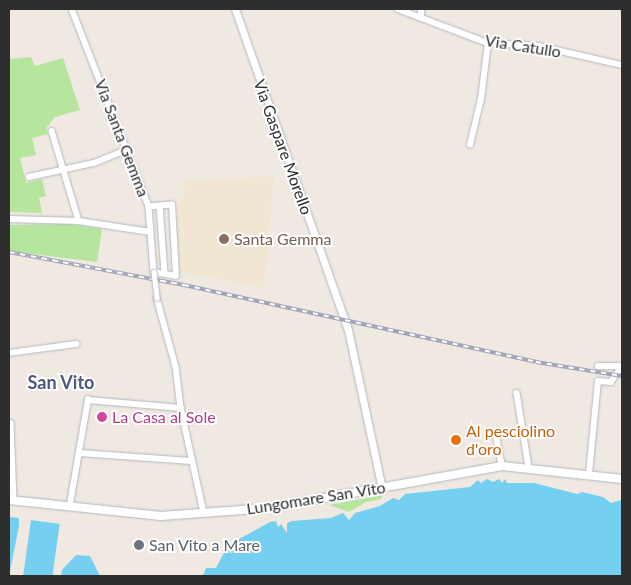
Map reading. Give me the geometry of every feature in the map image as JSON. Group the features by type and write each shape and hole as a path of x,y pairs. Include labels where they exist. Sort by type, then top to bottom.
{"main road":[{"name":"Lungomare San Vito","path":"11,500 70,504 161,516 269,508 502,466 529,466 622,479"}],"street":[{"name":"Via Santa Gemma","path":"72,9 149,208 154,272"},
{"name":"Via Gaspare Morello","path":"235,9 348,330 382,488"},
{"name":"Via Catullo","path":"398,9 421,16 488,43 539,46 622,65"},
{"path":"421,9 421,16"},
{"path":"470,145 481,100 488,43"},
{"path":"52,131 62,170 79,221"},
{"path":"29,177 62,170 127,150"},
{"path":"149,208 172,204 176,276 154,272 157,298 176,368 180,408 204,513"},
{"path":"160,206 165,273"},
{"path":"9,219 79,221 150,232"},
{"path":"9,353 76,344"},
{"path":"598,366 622,366"},
{"path":"589,474 598,381 611,382 622,366"},
{"path":"517,393 529,466"},
{"path":"70,504 88,400 180,408"},
{"path":"11,423 11,500"},
{"path":"496,434 502,466"},
{"path":"80,452 191,461"}],"shaded area":[{"name":"Santa Gemma","path":"274,176 264,288 179,272 177,206 183,199 185,181"}],"green space":[{"path":"31,57 35,66 63,58 80,110 55,117 46,128 48,134 32,138 36,155 20,158 26,183 42,179 46,196 39,198 42,213 9,212 9,59"},
{"path":"69,224 102,229 97,262 9,251 9,225"},
{"path":"383,495 381,499 366,502 349,512 329,505"}],"water":[{"path":"487,479 493,482 499,479 502,483 505,479 507,483 534,483 577,494 582,492 603,497 611,503 622,500 622,576 203,576 206,568 216,568 228,545 270,522 276,521 278,527 281,524 287,533 287,523 292,521 331,518 343,513 349,520 355,513 380,506 393,498 399,500 405,494 470,487 478,480 481,483"},
{"path":"9,517 19,518 19,526 9,576"},
{"path":"31,520 60,524 52,576 23,576"},
{"path":"76,555 90,556 100,576 61,576 62,570"}],"railway":[{"path":"9,252 184,285 536,362 622,376"}],"place":[{"name":"Santa Gemma","path":"224,239"},
{"name":"La Casa al Sole","path":"102,417"},
{"name":"Al pesciolino d'oro","path":"456,440"},
{"name":"San Vito a Mare","path":"139,545"}],"district":[{"name":"San Vito","path":"61,382"}]}
